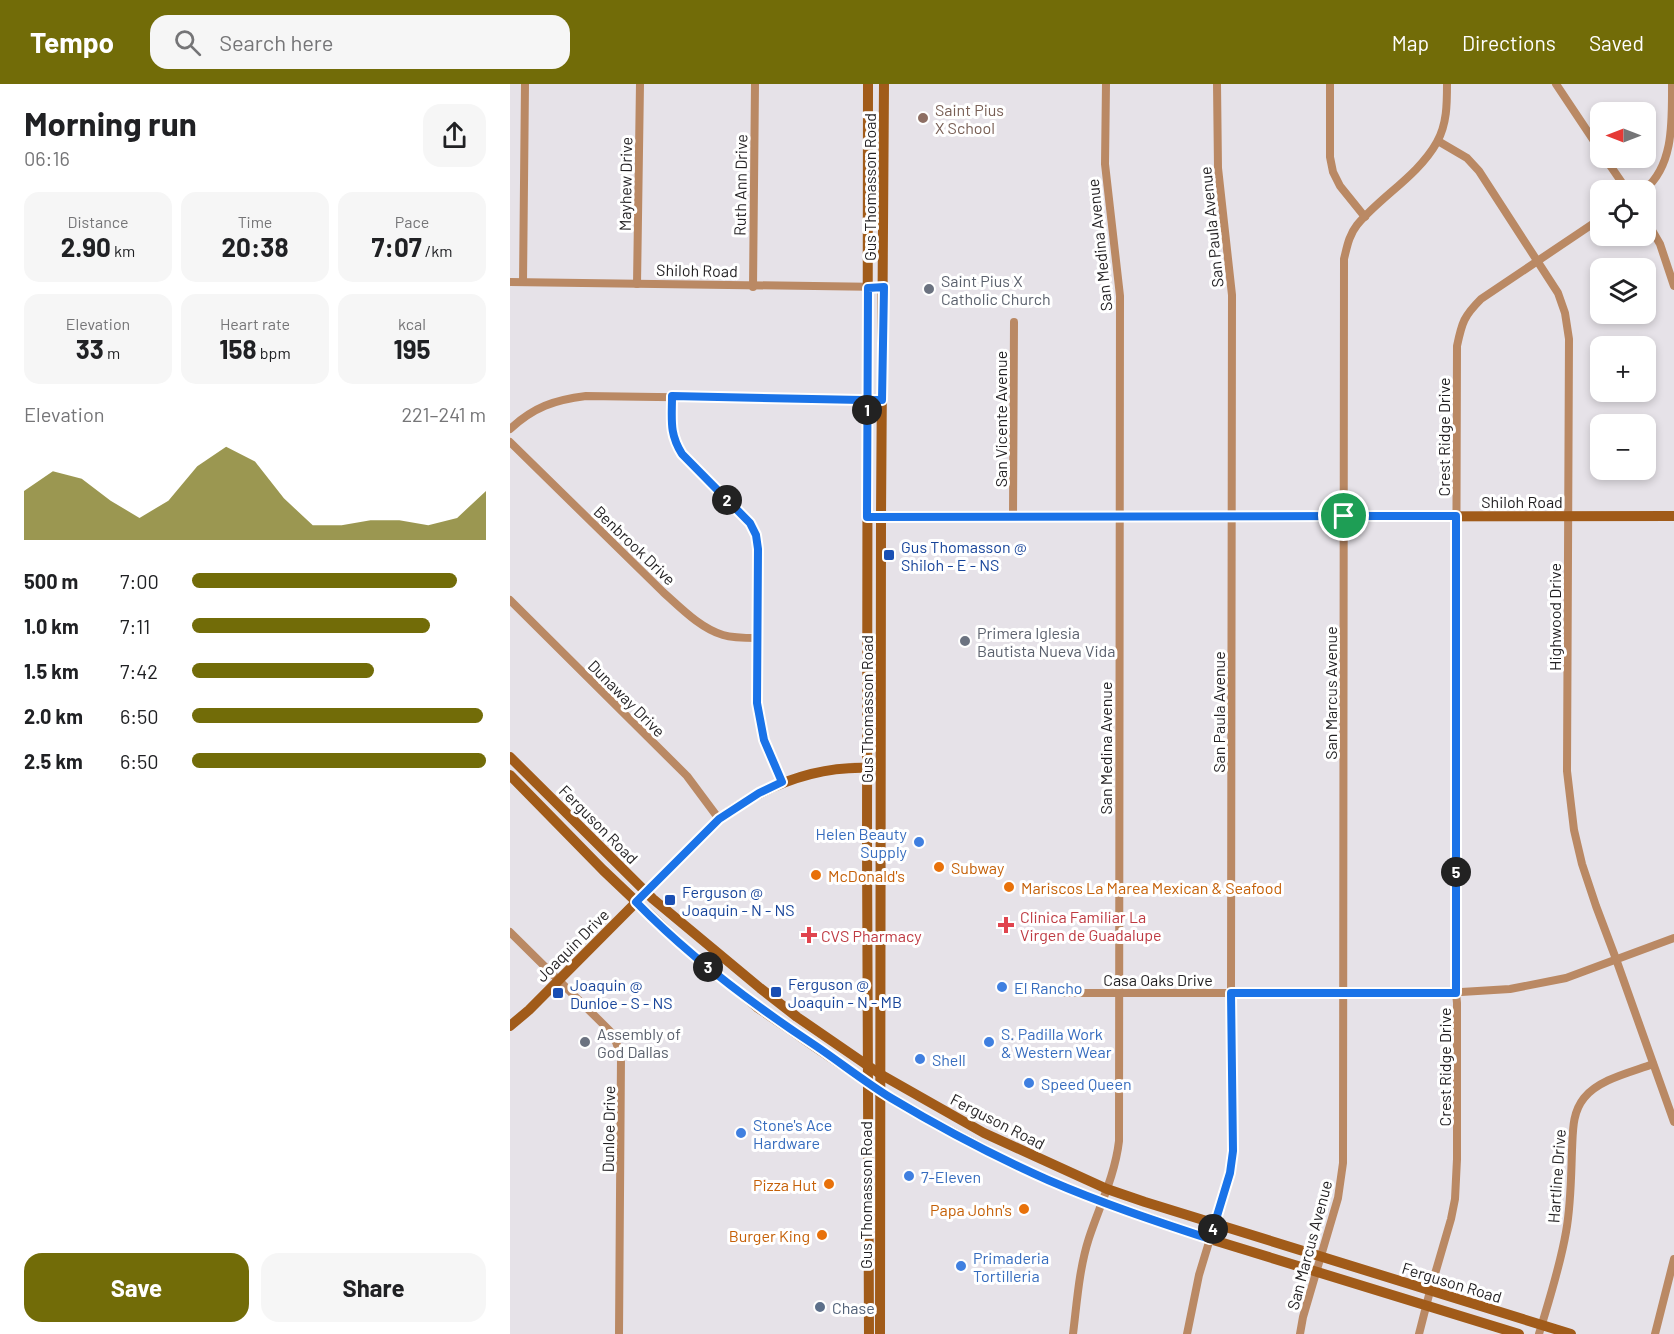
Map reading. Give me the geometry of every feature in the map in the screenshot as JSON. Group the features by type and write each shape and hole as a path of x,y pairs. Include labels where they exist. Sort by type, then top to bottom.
{"main road":[{"name":"Gus Thomasson Road","path":"868,84 869,1334"},
{"name":"Gus Thomasson Road","path":"880,1334 884,84"},
{"path":"868,149 883,148"},
{"name":"Shiloh Road","path":"867,517 1674,516"},
{"name":"Ferguson Road","path":"510,757 646,892 760,988 797,1017 880,1074 984,1133 1107,1189 1430,1291 1540,1330 1571,1334"},
{"name":"Joaquin Drive","path":"510,1026 529,1010 719,819 759,793 782,782 836,769 881,768"},
{"name":"Ferguson Road","path":"510,775 636,902 682,945 757,1007 880,1091 929,1120 1005,1160 1102,1202 1210,1239 1519,1334"},
{"path":"867,884 881,884"},
{"path":"867,974 881,983"},
{"path":"868,1259 880,1259"}],"street":[{"path":"523,282 525,84"},
{"name":"Mayhew Drive","path":"637,284 640,84"},
{"name":"Ruth Ann Drive","path":"753,287 755,84"},
{"name":"San Medina Avenue","path":"1073,1334 1083,1261 1117,1158 1119,1141 1120,296 1105,164 1106,84"},
{"name":"San Paula Avenue","path":"1187,1334 1199,1275 1230,1173 1233,1151 1231,993 1232,295 1218,168 1217,84"},
{"path":"1330,84 1330,157 1333,172 1340,186 1365,217"},
{"name":"San Marcus Avenue","path":"1300,1334 1342,1176 1344,259 1348,240 1357,226 1428,156 1438,141 1447,110 1447,84"},
{"path":"1556,84 1590,135"},
{"path":"1655,180 1661,174 1668,159 1672,138 1672,84"},
{"name":"Highwood Drive","path":"1438,141 1467,158 1479,171 1558,292 1566,313 1569,339 1567,771 1570,801 1582,864 1674,1122"},
{"name":"Crest Ridge Drive","path":"1419,1334 1451,1219 1457,1181 1456,346 1461,323 1481,299 1590,226"},
{"path":"1656,238 1674,286"},
{"name":"Shiloh Road","path":"510,282 884,287"},
{"name":"San Vicente Avenue","path":"1013,517 1014,322"},
{"path":"510,429 537,409 565,399 586,396 882,400"},
{"path":"672,396 672,430 678,448 750,523 756,535 758,549 757,703 764,740 782,782"},
{"name":"Benbrook Drive","path":"510,442 688,614 706,627 723,635 757,638"},
{"name":"Dunaway Drive","path":"510,600 687,776 719,819"},
{"name":"Dunloe Drive","path":"510,932 610,1031 621,1057 619,1334"},
{"name":"Casa Oaks Drive","path":"1065,993 1456,993 1510,989 1566,978 1674,938"},
{"name":"Hartline Drive","path":"1540,1330 1560,1262 1566,1231 1570,1201 1573,1125 1576,1111 1591,1090 1603,1083 1653,1064"},
{"path":"1655,1334 1674,1259"}],"place":[{"name":"Saint Pius X School","path":"923,118"},
{"name":"Saint Pius X Catholic Church","path":"929,289"},
{"name":"Gus Thomasson @ Shiloh - E - NS","path":"889,555"},
{"name":"Primera Iglesia Bautista Nueva Vida","path":"965,641"},
{"name":"Helen Beauty Supply","path":"919,842"},
{"name":"Subway","path":"939,867"},
{"name":"McDonald's","path":"816,875"},
{"name":"Mariscos La Marea Mexican & Seafood","path":"1009,887"},
{"name":"Ferguson @ Joaquin - N - NS","path":"670,900"},
{"name":"Clinica Familiar La Virgen de Guadalupe","path":"1006,925"},
{"name":"CVS Pharmacy","path":"809,935"},
{"name":"El Rancho","path":"1002,987"},
{"name":"Ferguson @ Joaquin - N - MB","path":"776,992"},
{"name":"Joaquin @ Dunloe - S - NS","path":"558,993"},
{"name":"Assembly of God Dallas","path":"585,1042"},
{"name":"S. Padilla Work & Western Wear","path":"989,1042"},
{"name":"Shell","path":"920,1059"},
{"name":"Speed Queen","path":"1029,1083"},
{"name":"Stone's Ace Hardware","path":"741,1133"},
{"name":"7-Eleven","path":"909,1176"},
{"name":"Pizza Hut","path":"829,1184"},
{"name":"Papa John's","path":"1024,1209"},
{"name":"Burger King","path":"822,1235"},
{"name":"Primaderia Tortilleria","path":"961,1266"},
{"name":"Chase","path":"820,1307"}],"route":[{"path":"1344,516 867,517 867,400 868,288 884,287 882,400 867,400 862,400 672,396 672,430 675,442 682,454 750,523 756,535 758,549 757,703 764,740 782,782 759,793 719,819 636,902 682,945 757,1007 889,1097 960,1137 1049,1180 1102,1202 1210,1239 1230,1173 1233,1151 1231,993 1456,993 1456,516 1344,516"}]}
